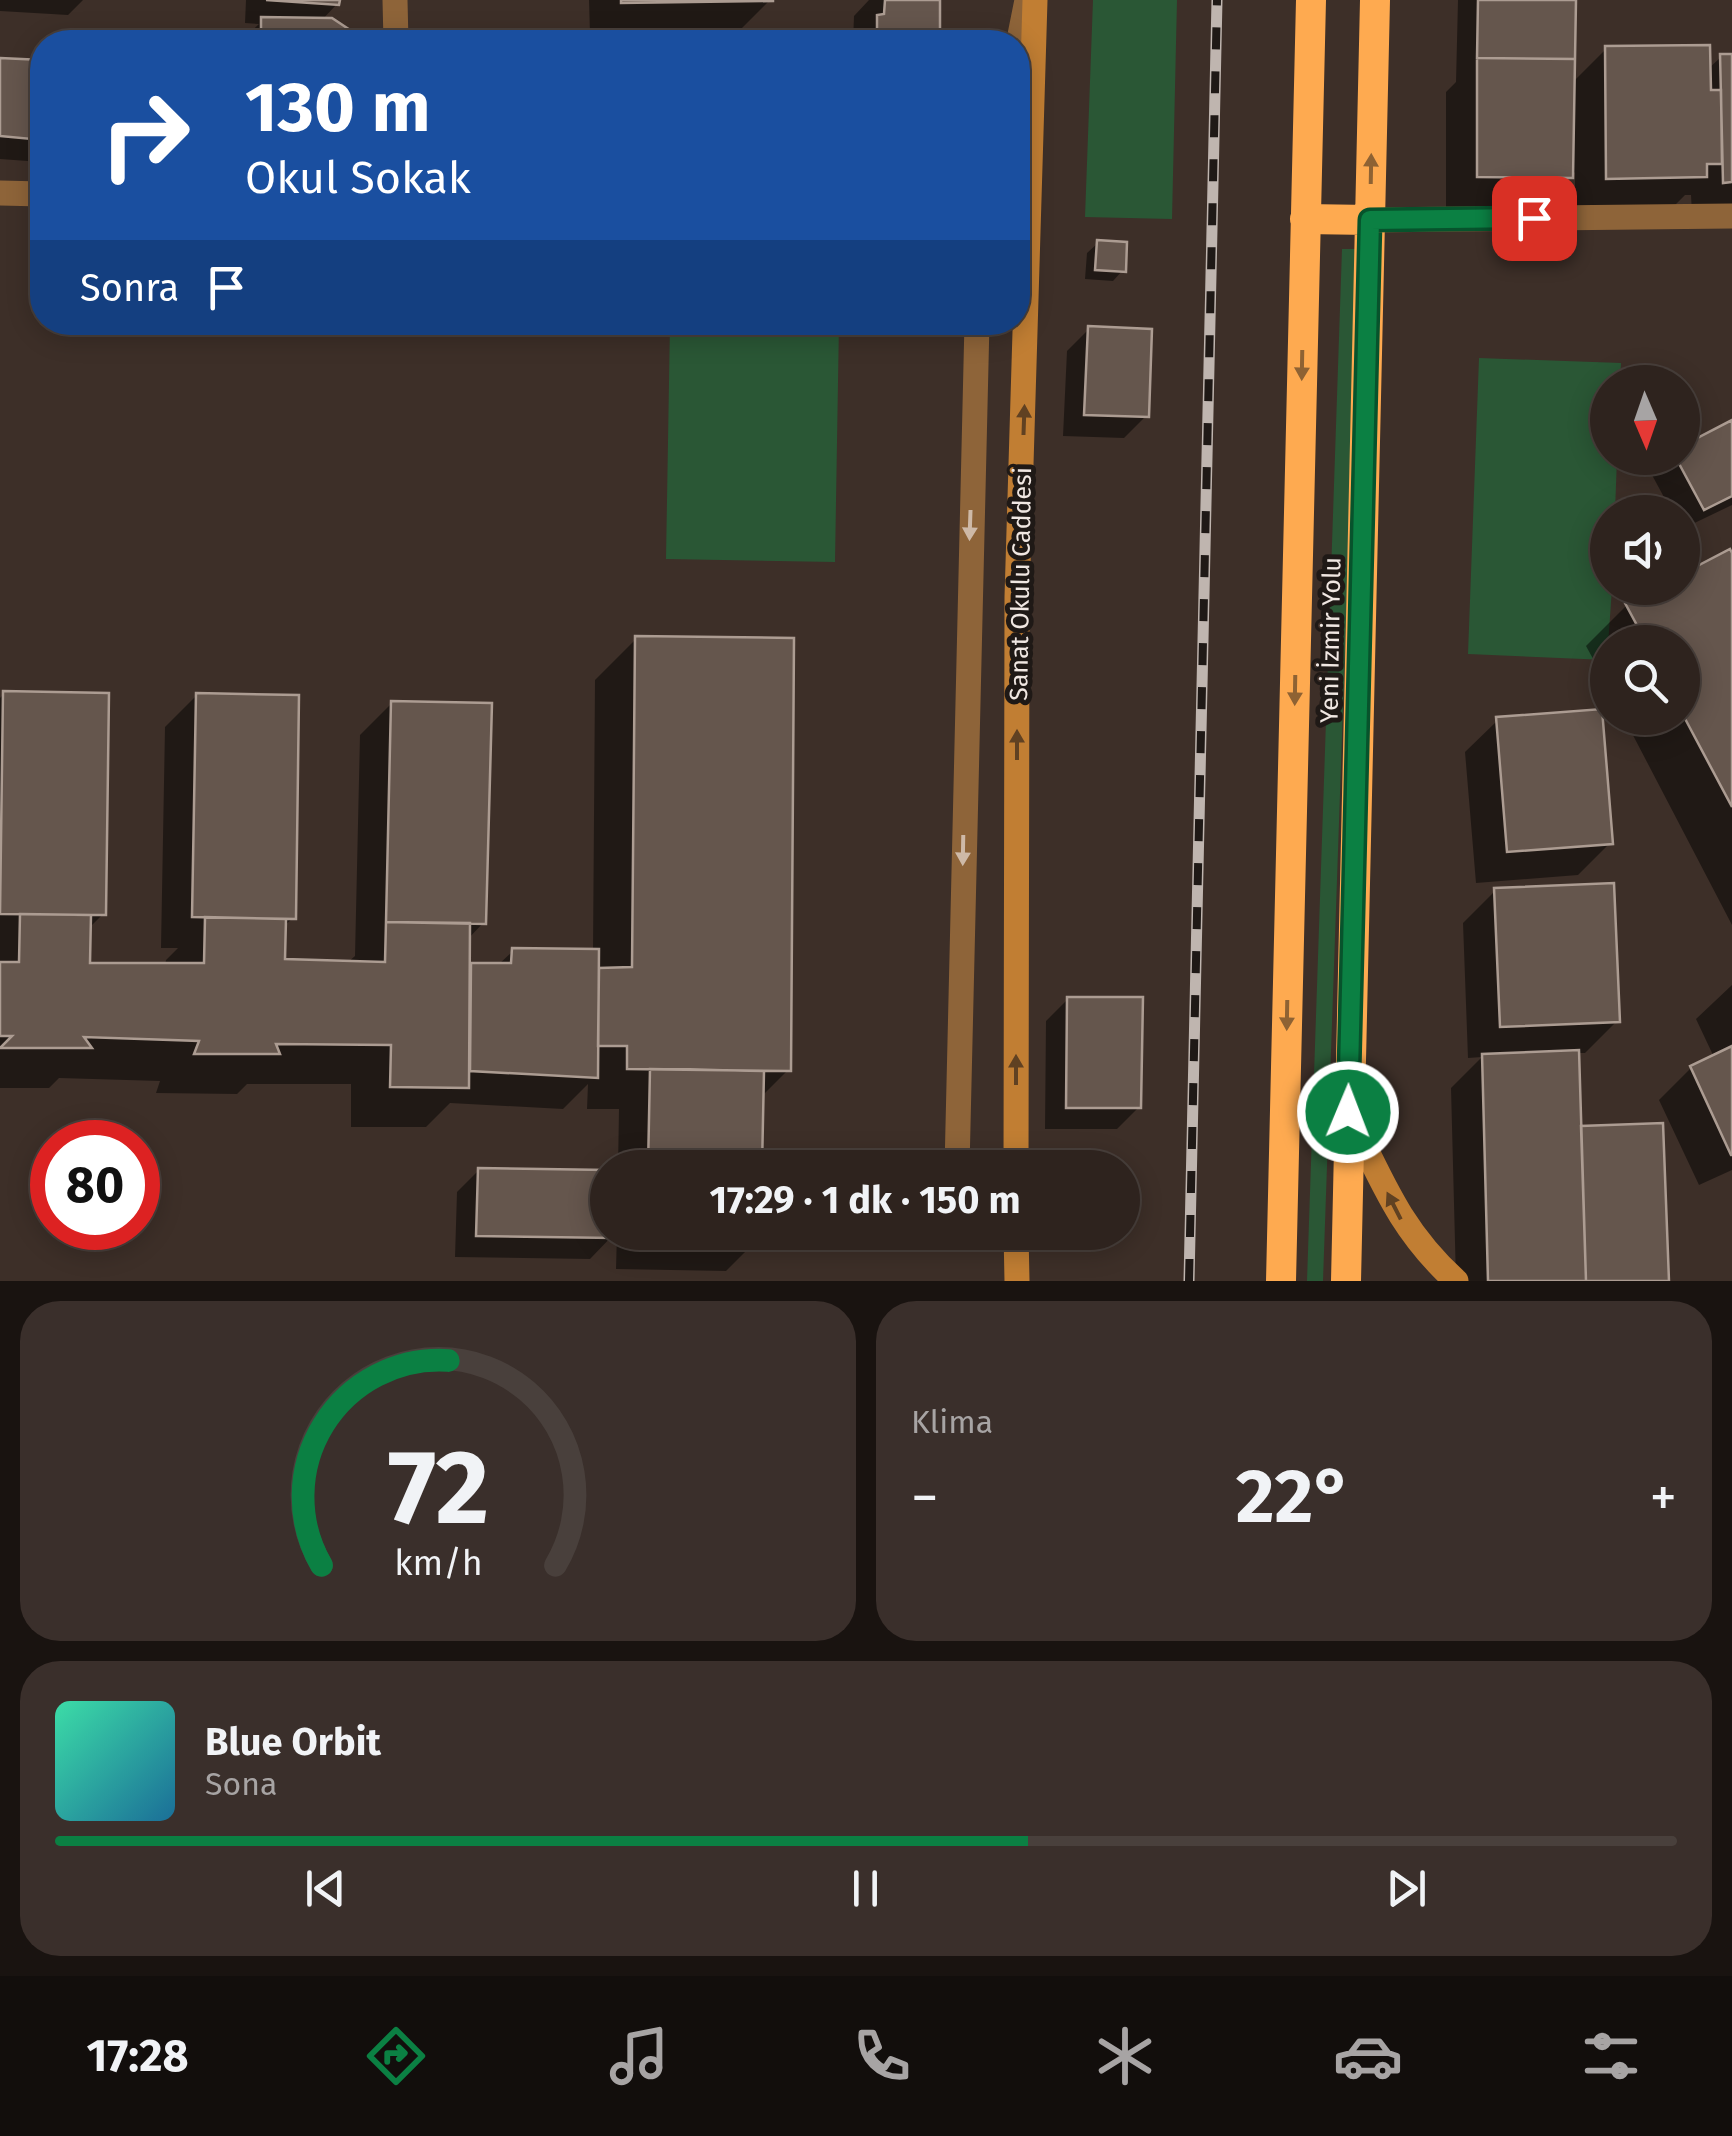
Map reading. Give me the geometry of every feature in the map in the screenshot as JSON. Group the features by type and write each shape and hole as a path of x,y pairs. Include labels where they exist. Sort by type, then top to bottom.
{"highway":[{"name":"Yeni İzmir Yolu","path":"1281,1281 1310,0"},
{"name":"Yeni İzmir Yolu","path":"1346,1281 1375,0"},
{"path":"1306,219 1370,220"}],"main road":[{"name":"Sanat Okulu Caddesi","path":"1030,100 1035,0"},
{"name":"Sanat Okulu Caddesi","path":"1016,1150 1022,335"},
{"path":"1348,1112 1400,1218 1433,1260 1456,1281"}],"street":[{"path":"395,0 396,30"},
{"path":"1021,30 1027,0"},
{"path":"0,192 30,193"},
{"path":"1370,220 1732,216"},
{"path":"957,1150 977,335"}],"green space":[{"path":"1093,0 1177,0 1172,219 1085,217"},
{"path":"1342,249 1359,249 1323,1281 1307,1281"},
{"path":"670,335 839,335 835,562 666,559"},
{"path":"1479,358 1621,363 1590,365 1590,475 1616,475 1616,495 1590,495 1590,605 1611,605 1609,625 1590,625 1590,659 1468,654"}],"building":[{"path":"266,0 340,0 339,5"},
{"path":"773,0 773,1 621,3"},
{"path":"885,0 940,0 940,30 877,30 877,15 884,14"},
{"path":"1478,0 1576,0 1575,59 1477,58"},
{"path":"261,17 332,18 350,30 261,30"},
{"path":"1710,45 1711,90 1721,90 1722,164 1707,164 1707,177 1606,179 1605,46"},
{"path":"1720,54 1732,54 1732,182 1723,183"},
{"path":"0,58 30,59 30,139 0,136"},
{"path":"1477,58 1575,59 1573,178 1477,177"},
{"path":"1097,240 1127,242 1126,272 1095,270"},
{"path":"1088,326 1152,329 1149,417 1084,415"},
{"path":"1732,420 1732,496 1704,510 1700,495 1696,495 1685,475 1700,475 1700,437"},
{"path":"1730,549 1732,553 1732,807 1694,735 1700,735 1700,625 1637,625 1626,605 1700,605 1700,565"},
{"path":"635,636 794,638 791,1071 627,1069 627,1046 598,1046 599,968 632,967"},
{"path":"3,691 109,693 106,915 0,914"},
{"path":"196,693 299,695 296,919 192,917"},
{"path":"391,701 492,703 486,924 386,922"},
{"path":"1590,710 1590,735 1604,735 1613,844 1507,852 1496,717"},
{"path":"1614,883 1620,1022 1500,1027 1494,888"},
{"path":"20,914 91,915 90,963 204,963 205,917 286,919 285,959 385,962 386,922 470,923 469,1088 390,1087 391,1045 276,1044 280,1054 194,1054 199,1041 84,1037 92,1048 0,1048 12,1036 0,1036 0,962 19,962"},
{"path":"512,948 599,949 598,1078 470,1071 471,963 511,963"},
{"path":"1067,997 1143,997 1141,1108 1066,1108"},
{"path":"1732,1046 1732,1155 1731,1155 1690,1066"},
{"path":"1579,1050 1586,1281 1488,1281 1482,1054"},
{"path":"650,1069 764,1071 762,1150 648,1150"},
{"path":"1663,1123 1669,1281 1586,1281 1581,1126"},
{"path":"478,1168 590,1170 590,1238 476,1236"}],"railway":[{"path":"1189,1281 1217,0"}],"route":[{"path":"1348,1112 1370,220 1534,218"}]}
